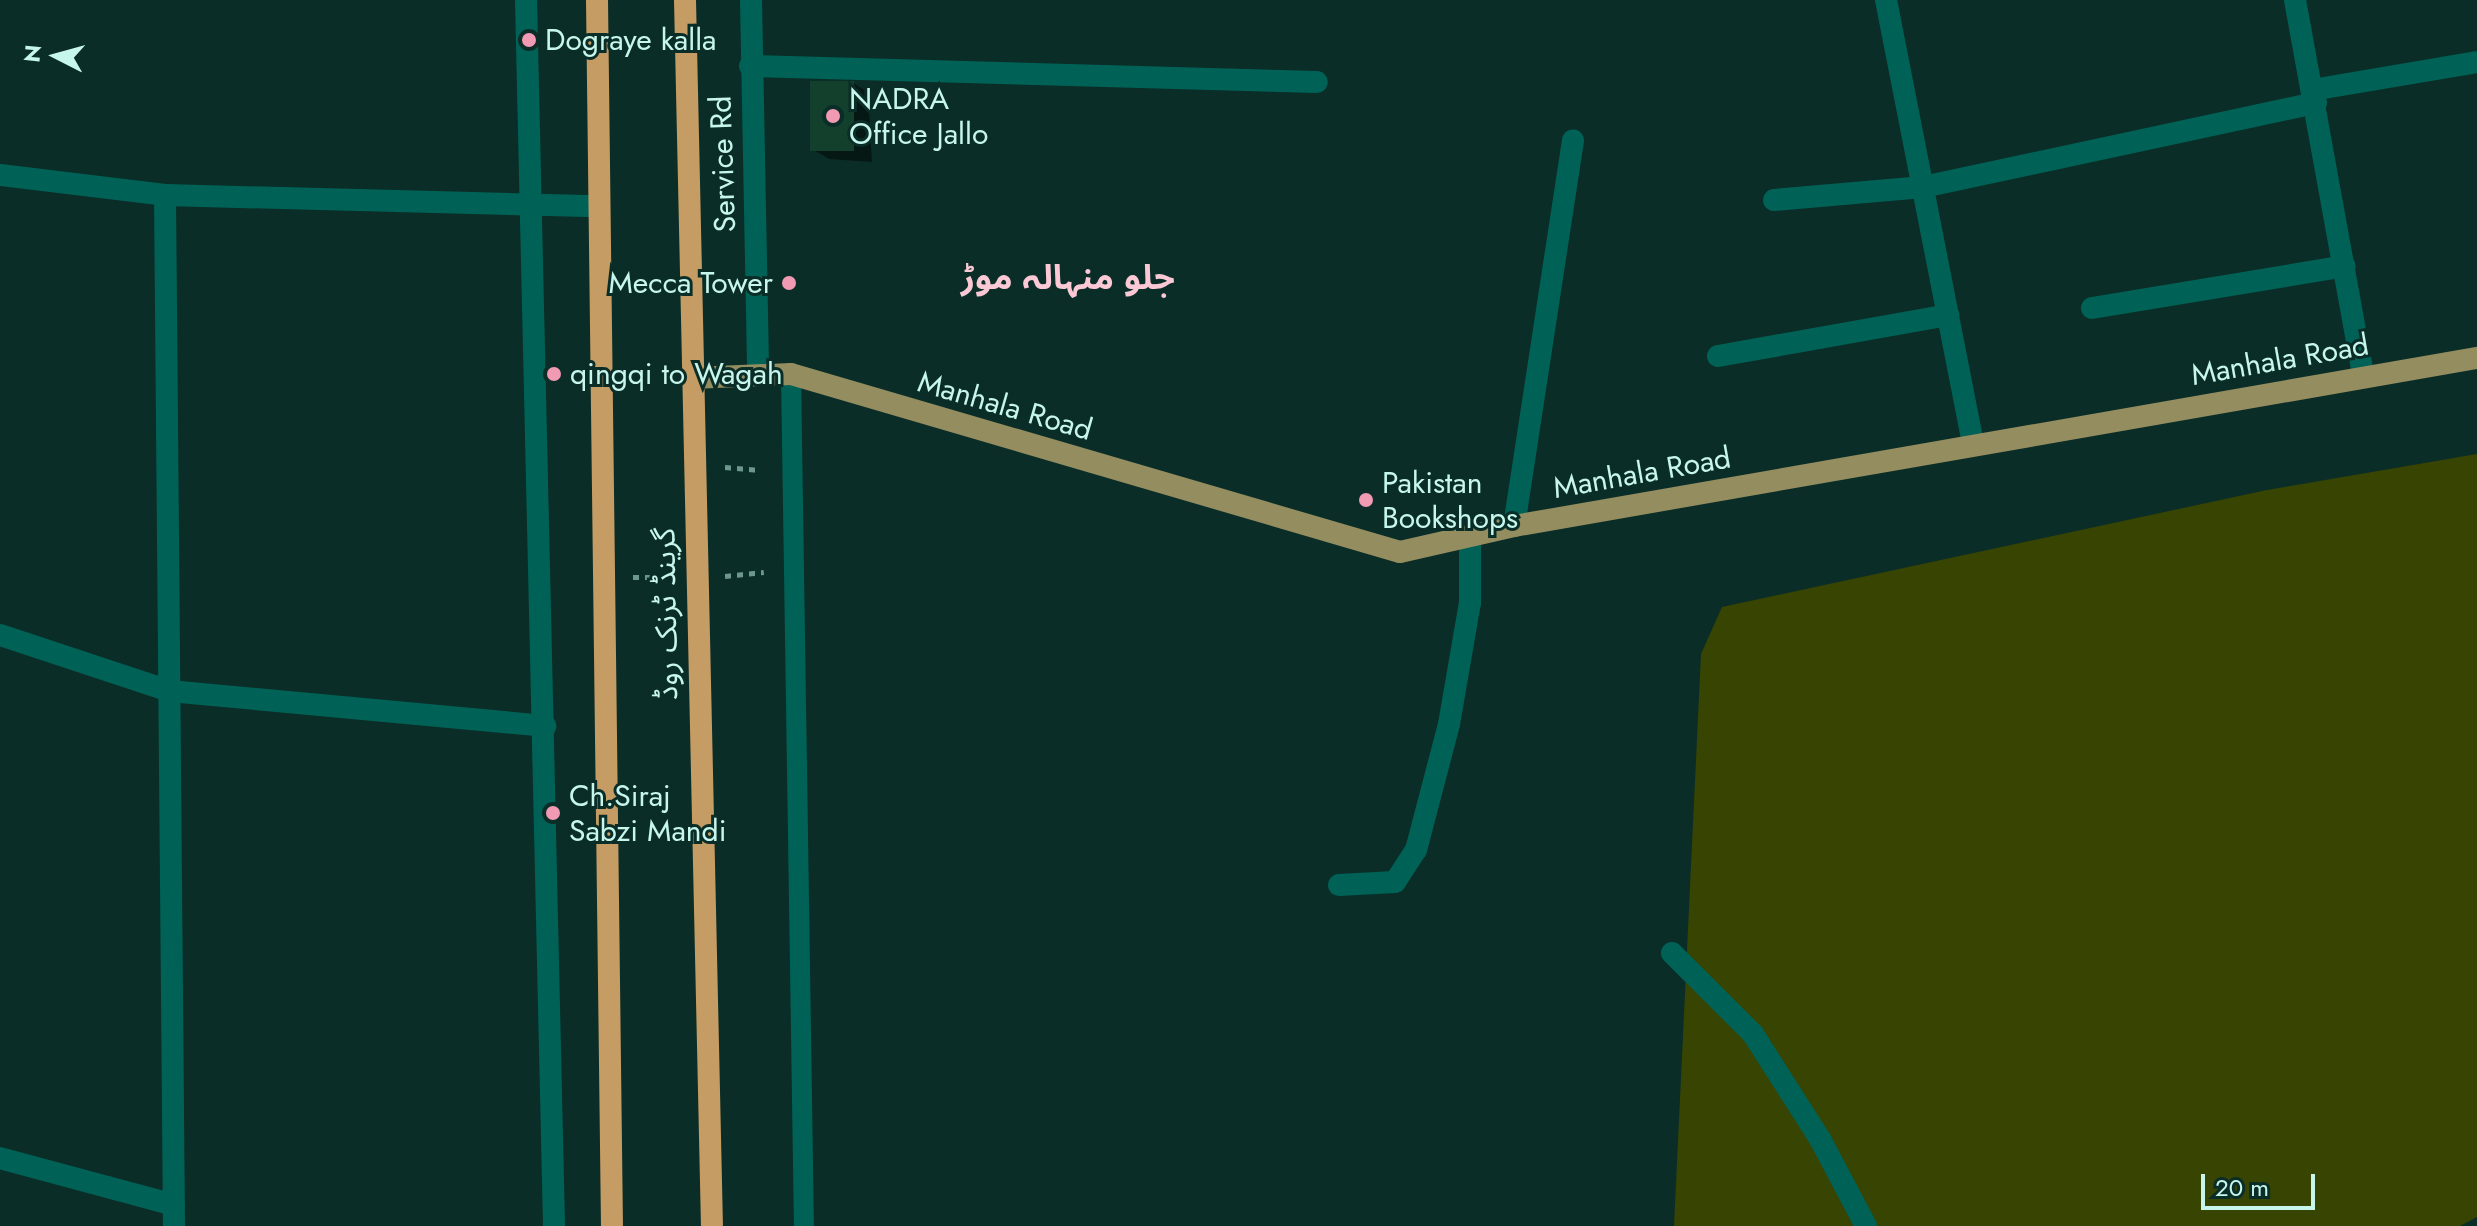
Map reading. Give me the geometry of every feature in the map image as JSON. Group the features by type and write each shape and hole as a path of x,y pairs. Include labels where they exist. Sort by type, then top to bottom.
{"highway":[{"name":"گرینڈ ٹرنک روڈ","path":"597,0 597,206 612,1226"},
{"name":"گرینڈ ٹرنک روڈ","path":"685,0 692,467 712,1226"}],"main road":[{"name":"Manhala Road","path":"691,378 791,374 1400,552 1514,526 2477,358"}],"street":[{"path":"526,0 545,726 554,1226"},
{"name":"Service Rd","path":"751,0 758,375"},
{"path":"1886,0 1973,445"},
{"path":"2295,0 2363,376"},
{"path":"1774,200 1923,187 2314,96 2477,62"},
{"path":"750,66 1317,82"},
{"path":"1514,526 1573,140"},
{"path":"0,175 165,195 597,206"},
{"path":"0,1158 174,1216 165,195"},
{"path":"2092,308 2345,266"},
{"path":"1718,356 1948,315"},
{"path":"1339,885 1395,882 1416,850 1449,724 1470,603 1470,536"},
{"path":"0,635 169,691 545,726"},
{"path":"1672,953 1753,1034 1820,1139 1866,1226"}],"lane":[{"path":"791,374 804,1226"}],"path":[{"path":"692,467 760,467 761,477"}],"green space":[{"path":"2477,454 2477,1217 2460,1226 1674,1226 1701,654 1722,607 2267,490"}],"building":[{"name":"NADRA Office Jallo","path":"810,81 854,81 854,151 810,151"}],"place":[{"name":"Dograye kalla","path":"529,40"},
{"name":"NADRA Office Jallo","path":"833,116"},
{"name":"Mecca Tower","path":"789,283"},
{"name":"qingqi to Wagah","path":"554,374"},
{"name":"Pakistan Bookshops","path":"1366,500"},
{"name":"Ch.Siraj Sabzi Mandi","path":"553,813"}],"district":[{"name":"جلو منہالہ موڑ","path":"1068,278"}]}
